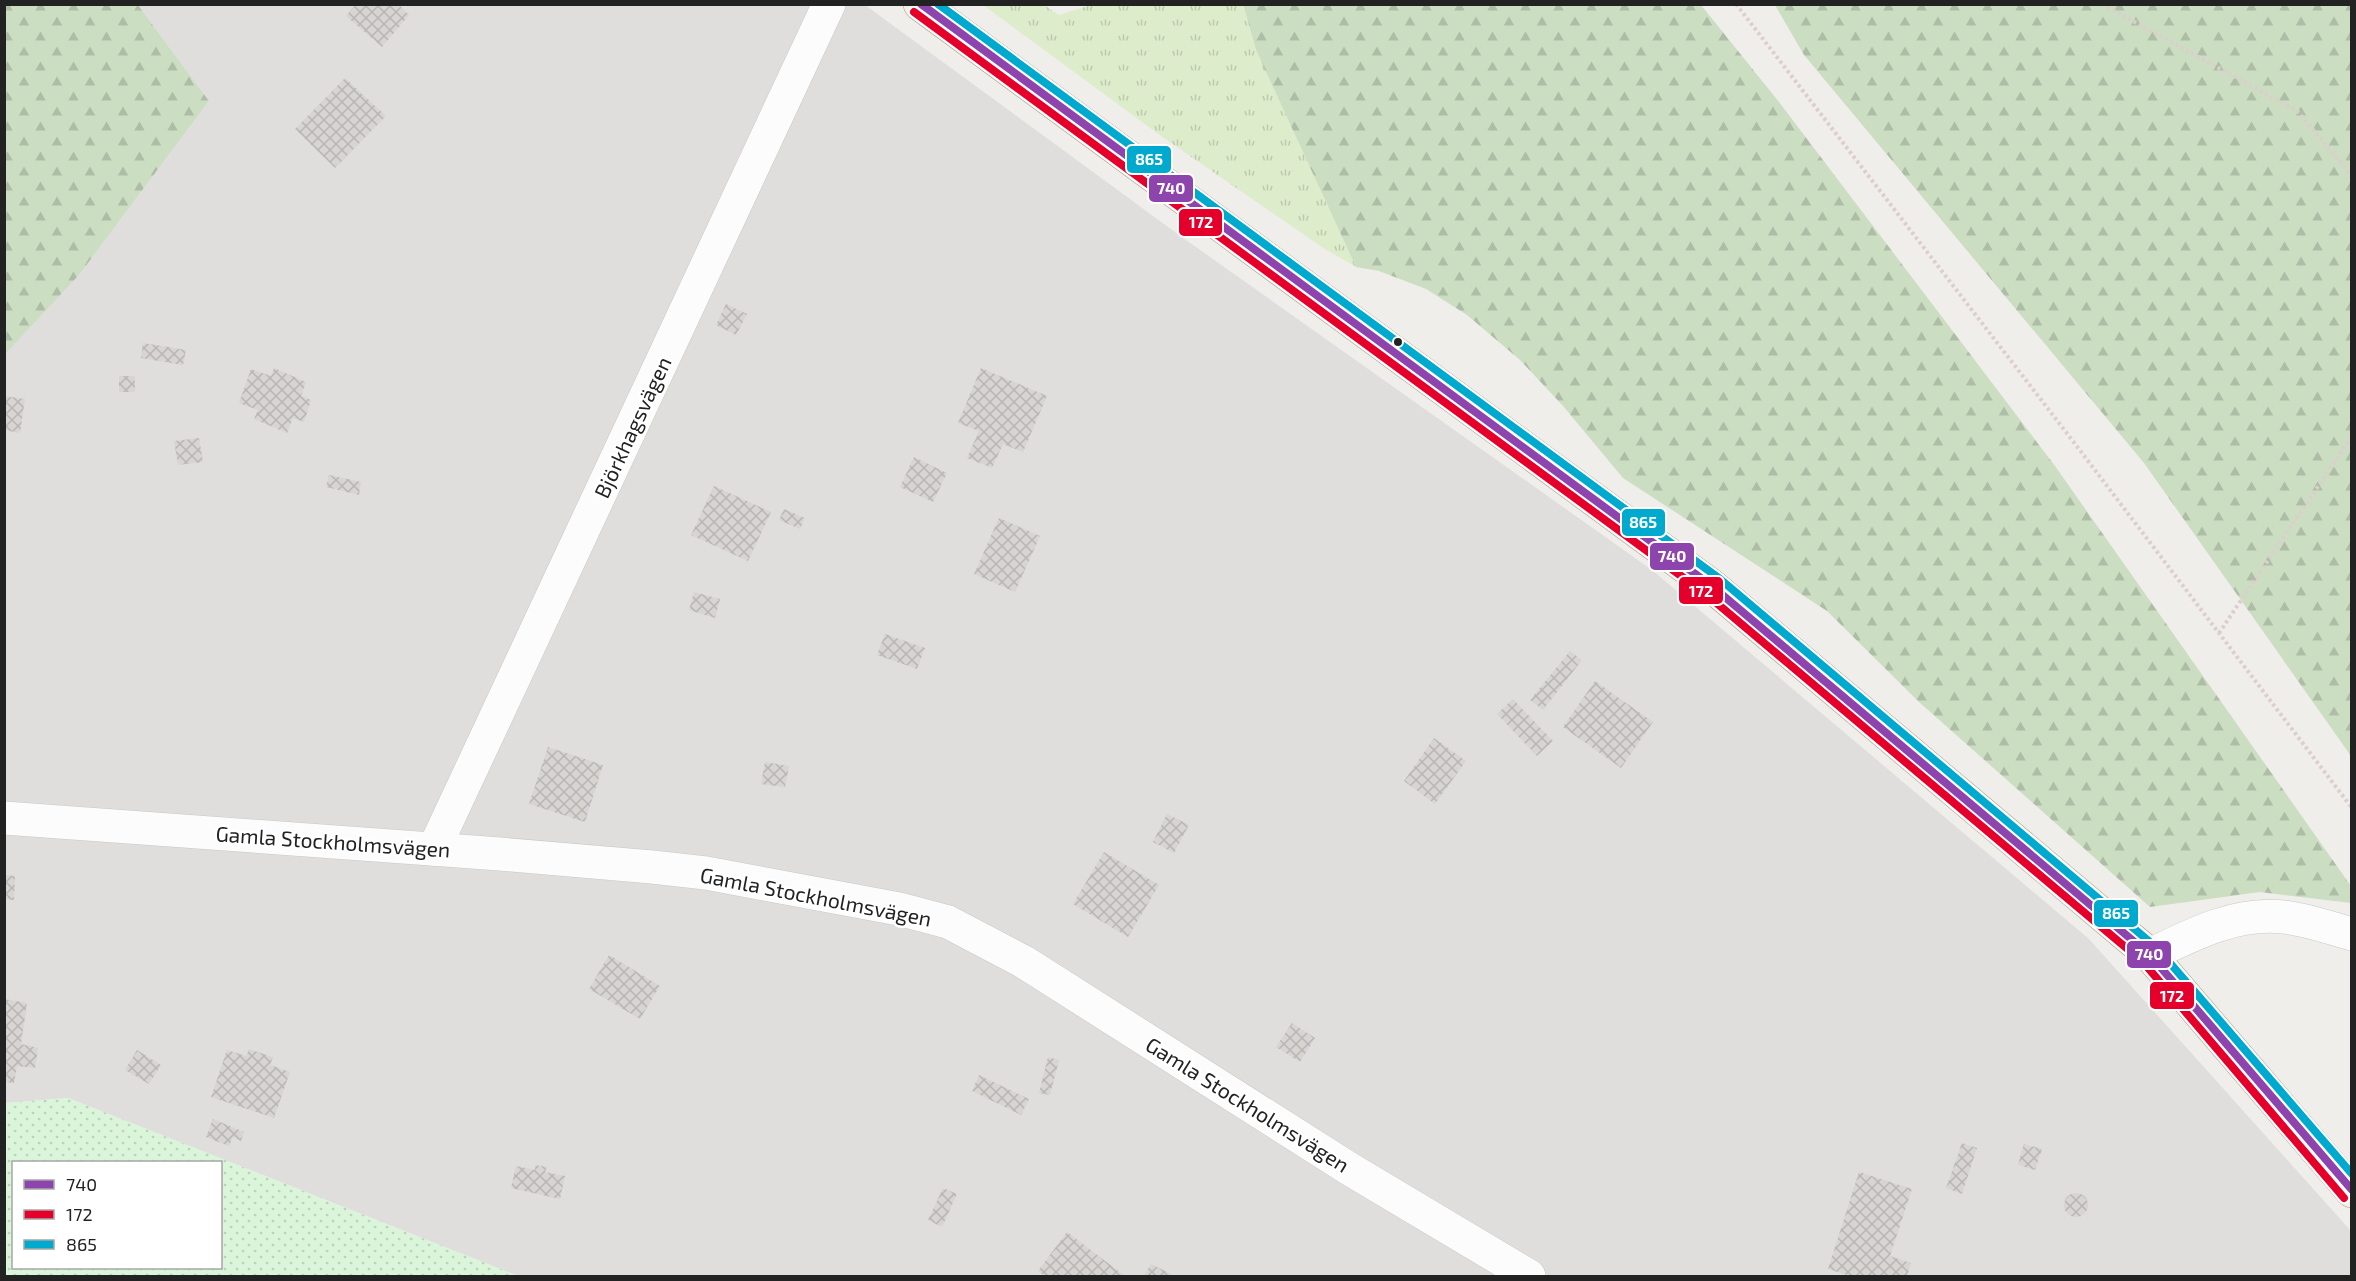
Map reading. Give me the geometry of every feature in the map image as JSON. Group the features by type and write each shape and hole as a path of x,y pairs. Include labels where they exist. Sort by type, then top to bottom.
{"main road":[{"path":"920,4 1713,587 2150,955 2352,1191"}],"street":[{"name":"Björkhagsvägen","path":"434,849 829,4"},
{"name":"Gamla Stockholmsvägen","path":"4,818 434,849 706,873 899,909 948,922 1024,962 1348,1168 1529,1276"},
{"path":"2150,955 2209,927 2255,919 2283,917 2352,934"}],"path":[{"path":"1736,4 2352,808"},
{"path":"2102,4 2297,111 2352,176"},
{"path":"2219,633 2352,436"}],"shaded area":[{"path":"138,5 865,5 1179,235 1652,570 2089,939 2351,1231 2351,1276 518,1276 68,1098 5,1103 4,354 79,275 209,101"}],"green space":[{"path":"5,4 138,5 209,101 79,275 5,354"},
{"path":"1243,4 1701,5 1779,102 2055,466 2351,886 2351,903 2260,892 2150,907 1919,702 1827,611 1623,478 1563,406 1520,360 1467,315 1426,289 1379,271 1356,267 1256,50"},
{"path":"983,5 1044,5 1059,15 1091,5 1243,5 1256,50 1356,267 1323,248 1161,136"},
{"path":"1775,5 2351,5 2351,756 2144,463 1804,55"},
{"path":"68,1098 518,1276 5,1276 5,1103"}],"building":[{"path":"356,4 398,4 409,15 382,47 346,16"},
{"path":"345,78 386,116 335,168 295,129"},
{"path":"726,304 747,314 736,335 716,325"},
{"path":"143,343 186,350 183,365 141,358"},
{"path":"274,368 306,382 301,396 311,400 304,422 293,418 287,433 254,419 258,410 239,403 251,369 271,376"},
{"path":"981,368 1047,396 1023,452 1003,444 992,468 967,458 979,431 958,423"},
{"path":"119,376 135,376 135,392 119,392"},
{"path":"4,396 25,399 20,433 4,430"},
{"path":"199,438 203,462 178,465 174,441"},
{"path":"914,457 947,473 933,502 900,487"},
{"path":"329,475 361,482 359,495 326,487"},
{"path":"714,486 771,512 748,561 691,535"},
{"path":"784,509 805,518 800,529 779,520"},
{"path":"999,518 1040,536 1015,592 974,574"},
{"path":"694,592 720,599 715,618 689,610"},
{"path":"885,634 925,648 917,669 877,655"},
{"path":"1570,651 1582,660 1543,710 1530,700"},
{"path":"1595,681 1653,722 1621,768 1563,727"},
{"path":"1513,699 1553,741 1537,756 1497,714"},
{"path":"1434,738 1466,761 1435,804 1404,781"},
{"path":"548,747 603,765 585,822 529,804"},
{"path":"765,762 789,766 785,787 761,784"},
{"path":"1167,814 1189,825 1174,853 1153,842"},
{"path":"1104,852 1159,885 1128,937 1073,904"},
{"path":"4,875 15,876 14,900 4,899"},
{"path":"609,955 660,986 640,1019 589,989"},
{"path":"4,999 27,1003 21,1044 38,1048 35,1068 17,1066 14,1083 4,1082"},
{"path":"1292,1023 1315,1038 1300,1062 1276,1047"},
{"path":"249,1049 273,1057 270,1065 290,1072 274,1118 211,1097 227,1050 246,1056"},
{"path":"137,1050 161,1065 149,1084 125,1070"},
{"path":"1048,1057 1059,1060 1050,1095 1039,1093"},
{"path":"979,1075 1029,1099 1021,1115 972,1091"},
{"path":"213,1119 244,1132 241,1141 233,1137 229,1146 206,1137"},
{"path":"1962,1143 1977,1148 1962,1194 1946,1188"},
{"path":"2024,1144 2042,1149 2035,1170 2018,1165"},
{"path":"535,1165 547,1167 545,1172 565,1176 560,1199 511,1188 516,1166 535,1170"},
{"path":"1859,1172 1912,1189 1890,1256 1911,1263 1907,1276 1850,1276 1828,1269"},
{"path":"943,1188 957,1194 942,1227 928,1220"},
{"path":"2076,1193 2085,1196 2088,1205 2085,1214 2076,1217 2067,1214 2064,1205 2067,1196"},
{"path":"1067,1232 1125,1276 1045,1276 1038,1271"},
{"path":"1151,1264 1171,1274 1170,1276 1144,1276"}],"transit line":[{"name":"740","path":"921,4 1713,587 2150,955 2352,1190"},
{"name":"865","path":"938,4 1720,579 2157,948 2352,1174"},
{"name":"172","path":"914,12 1707,595 2143,962 2344,1198"}]}
